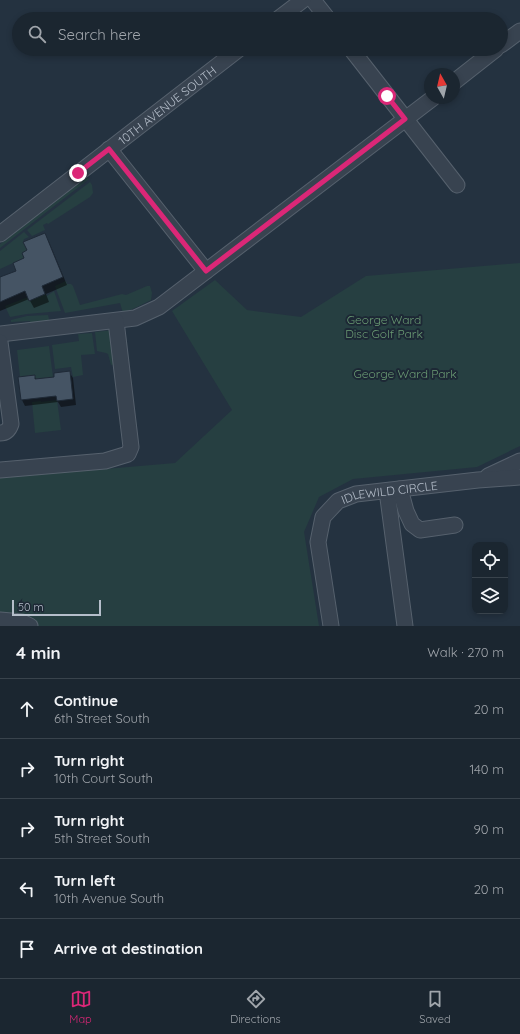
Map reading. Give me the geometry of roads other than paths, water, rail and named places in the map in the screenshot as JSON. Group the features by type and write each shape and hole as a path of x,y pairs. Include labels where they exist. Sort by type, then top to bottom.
{"street":[{"path":"287,12 303,0"},
{"path":"313,0 322,12"},
{"path":"508,39 520,30"},
{"name":"10TH AVENUE SOUTH","path":"0,234 230,56"},
{"path":"356,56 457,185"},
{"path":"460,77 487,56"},
{"path":"0,334 135,318 159,307 425,104"},
{"path":"109,149 206,271"},
{"path":"0,470 105,461 128,454 131,447 116,321"},
{"path":"0,342 10,424 9,429 4,433 0,433"},
{"name":"IDLEWILD CIRCLE","path":"478,480 520,461"},
{"name":"IDLEWILD CIRCLE","path":"330,626 318,542 323,517 338,502 356,494 478,480 520,477"},
{"path":"394,490 412,524 420,530 455,525"},
{"path":"394,490 405,626"},
{"path":"0,620 22,622 30,626"}],"park label":[{"name":"George Ward Disc Golf Park","path":"384,326"},
{"name":"George Ward Park","path":"405,373"}]}
